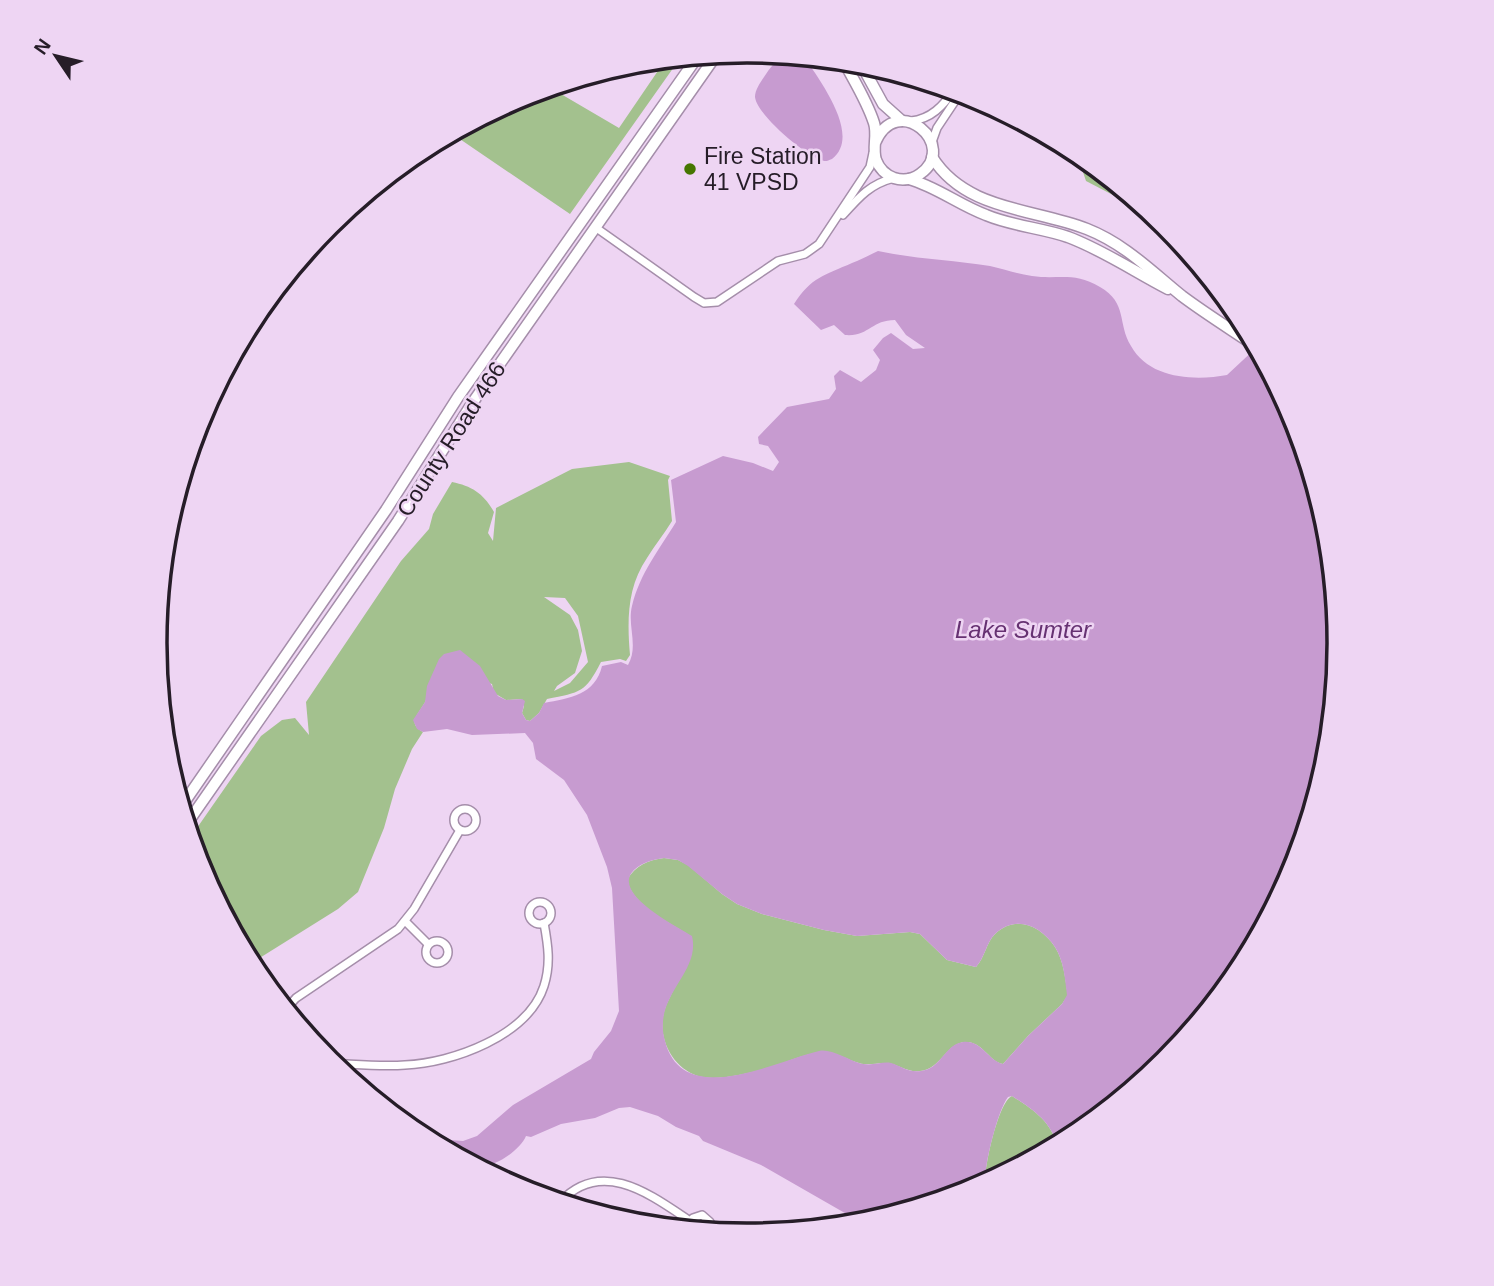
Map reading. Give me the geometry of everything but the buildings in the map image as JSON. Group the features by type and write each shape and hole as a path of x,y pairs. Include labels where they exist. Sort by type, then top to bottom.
{"main road":[{"name":"County Road 466","path":"193,814 390,531 473,402 710,64"},
{"name":"County Road 466","path":"188,797 386,510 458,397 691,66"},
{"path":"849,72 874,124 879,167 894,178 929,185 961,205 987,216 1065,236 1094,247 1183,296"},
{"path":"868,76 883,104 905,121 925,131 932,142 932,157 923,172 909,179"},
{"path":"875,146 884,128 905,121"},
{"path":"932,157 949,179 993,204 1055,218 1088,229 1119,244 1183,296 1236,333"}],"street":[{"path":"905,121 920,120 933,114 948,99"},
{"path":"932,142 937,128 954,102"},
{"path":"830,228 870,167 875,146"},
{"path":"595,227 694,297 704,303 710,303 723,299 778,261 812,250 866,189 894,178"},
{"path":"292,1002 388,936 405,921 460,830"},
{"path":"405,921 429,944"},
{"path":"348,1064 419,1064 462,1053 510,1029 529,1012 544,986 549,956 544,923"},
{"path":"570,1195 582,1186 602,1181 620,1182 645,1191 691,1220 699,1215 706,1217 709,1222"}],"green space":[{"path":"673,68 570,214 460,139 525,107 561,94 619,128 658,70"},
{"path":"1083,171 1117,197 1086,181"},
{"path":"629,462 670,476 668,480 672,521 640,569 632,592 629,617 630,655 626,661 620,659 601,662 591,680 581,690 547,699 539,713 530,721 526,720 522,713 522,699 506,700 494,693 492,684 437,668 428,696 415,721 415,725 423,732 412,749 395,789 384,828 358,892 338,909 260,958 227,900 197,827 261,736 282,720 295,718 309,735 306,702 401,561 429,529 433,514 452,482 477,492 490,506 494,512 488,533 493,541 496,508 572,469","holes":["544,597 565,598 578,616 588,662 570,683 554,691 575,673 582,651 578,630 570,615"]},
{"path":"664,858 688,865 737,904 762,914 857,936 910,932 920,934 947,960 976,967 995,934 1011,925 1028,925 1043,933 1058,952 1068,995 1003,1064 998,1063 974,1043 968,1042 955,1045 934,1065 920,1071 888,1063 863,1064 823,1052 735,1076 698,1076 674,1059 665,1041 662,1022 692,937 645,906 631,890 627,880 643,864"},
{"path":"1012,1096 1033,1111 1045,1122 1053,1135 986,1171 997,1122"}],"water":[{"path":"774,64 811,67 828,94 841,123 843,137 840,149 832,159 823,161 804,151 773,124 758,105 755,97 759,84"},
{"name":"Lake Sumter","path":"878,251 990,266 1032,276 1082,279 1109,293 1121,314 1131,346 1139,357 1161,371 1201,378 1227,375 1250,354 1283,421 1307,493 1316,530 1326,605 1326,681 1316,756 1307,793 1283,865 1267,900 1229,965 1207,996 1157,1053 1100,1103 1053,1135 1040,1116 1012,1096 1008,1097 992,1139 986,1171 969,1179 897,1203 847,1214 761,1165 703,1141 699,1136 658,1116 630,1107 619,1108 595,1118 561,1124 531,1137 526,1136 518,1148 492,1164 448,1140 463,1141 477,1136 513,1105 591,1059 611,1031 619,1011 612,888 587,815 564,780 536,759 533,743 525,733 472,735 447,729 423,732 417,729 413,720 425,702 427,686 444,654 460,650 480,666 498,696 506,700 525,701 522,713 526,720 530,721 539,713 544,703 572,697 587,689 599,676 602,666 621,662 628,665 633,651 631,613 635,594 676,522 671,480 723,456 773,471 779,462 768,446 759,444 758,437 787,407 829,399 836,389 834,376 840,370 861,382 876,370 880,360 873,350 891,333 913,349 925,348 906,335 895,320 880,323 853,335 845,335 834,325 821,330 794,304 806,288 819,278","holes":["664,858 678,860 737,904 762,914 857,936 910,932 920,934 947,960 976,967 995,934 1011,925 1028,925 1043,933 1058,952 1067,995 1062,1004 1003,1064 975,1044 963,1042 952,1047 933,1066 921,1071 909,1070 891,1063 863,1064 834,1053 819,1051 733,1076 711,1077 691,1073 675,1062 665,1041 663,1025 670,998 690,962 692,936 648,908 631,889 629,879 641,865"]}],"place":[{"name":"Fire Station 41 VPSD","path":"690,169"}]}
